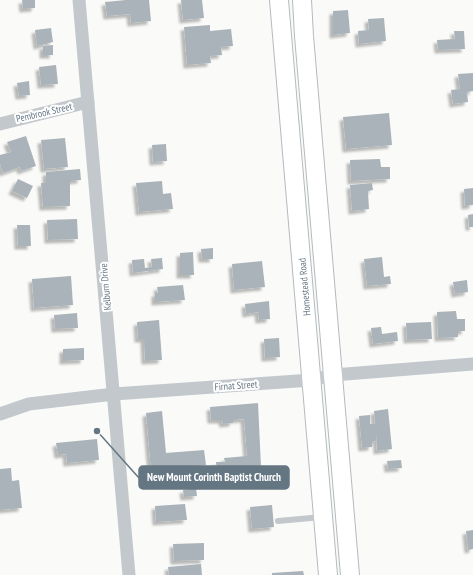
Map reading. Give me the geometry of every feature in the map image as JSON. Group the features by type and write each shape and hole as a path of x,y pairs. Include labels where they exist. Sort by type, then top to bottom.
{"main road":[{"name":"Homestead Road","path":"279,0 328,575"},
{"path":"302,0 350,575"},
{"path":"282,37 304,36"},
{"path":"295,182 316,180"}],"street":[{"name":"Kelburn Drive","path":"79,0 129,575"},
{"name":"Pembrook Street","path":"0,124 88,102"},
{"name":"Firnat Street","path":"0,414 28,404 114,394 312,380 333,375 473,364"}],"lane":[{"path":"278,521 324,517"}],"building":[{"path":"22,0 35,0 35,8 23,9"},
{"path":"149,0 151,21 131,23 130,14 107,16 105,2"},
{"path":"181,0 202,0 204,18 183,20"},
{"path":"348,10 350,33 333,35 333,11"},
{"path":"384,18 386,41 359,44 358,31 369,30 368,19"},
{"path":"210,25 210,31 231,29 233,46 221,47 222,55 210,56 211,63 187,65 184,27"},
{"path":"51,28 53,42 37,46 35,30"},
{"path":"454,31 464,31 465,49 438,50 437,40 455,39"},
{"path":"53,45 53,55 43,55 43,46"},
{"path":"56,65 58,84 41,85 39,67"},
{"path":"473,73 473,91 467,92 468,102 453,104 451,90 460,89 458,74"},
{"path":"29,81 30,95 19,96 17,83"},
{"path":"389,113 392,145 346,149 343,117"},
{"path":"26,136 36,166 21,171 20,167 3,173 0,164 0,155 11,152 7,142"},
{"path":"65,138 68,167 44,169 41,140"},
{"path":"166,144 167,161 153,162 152,145"},
{"path":"380,159 381,167 390,167 390,179 351,181 350,160"},
{"path":"80,169 81,180 70,181 70,206 43,207 41,183 46,183 46,172"},
{"path":"18,179 33,186 27,198 12,191"},
{"path":"162,181 163,194 171,193 173,209 139,212 136,183"},
{"path":"372,183 373,190 368,191 369,209 352,211 350,185"},
{"path":"473,188 473,205 465,206 464,189"},
{"path":"473,214 473,227 469,227 468,215"},
{"path":"77,219 78,239 48,240 47,220"},
{"path":"17,225 30,225 31,246 18,246"},
{"path":"213,248 213,259 202,259 201,249"},
{"path":"193,252 194,275 180,275 180,253"},
{"path":"382,257 384,277 390,276 391,284 367,286 364,259"},
{"path":"162,258 163,269 133,273 132,260 144,259 145,268 152,267 151,259"},
{"path":"262,261 265,287 234,290 232,264"},
{"path":"71,276 73,305 34,308 32,279"},
{"path":"467,280 468,292 455,294 453,282"},
{"path":"183,285 185,300 155,302 155,293 158,293 157,287"},
{"path":"269,301 270,319 259,320 258,312 246,314 245,304"},
{"path":"456,311 457,319 465,319 465,331 458,331 458,337 438,338 437,312"},
{"path":"77,313 78,328 55,329 54,315"},
{"path":"159,320 162,360 145,361 144,339 138,339 137,322"},
{"path":"431,322 432,339 407,340 406,323"},
{"path":"381,327 382,334 397,332 398,341 373,344 371,328"},
{"path":"279,338 280,357 265,358 264,339"},
{"path":"84,348 84,360 63,361 63,349"},
{"path":"258,403 261,467 217,471 216,462 225,462 224,458 247,456 244,419 233,420 233,423 223,424 222,420 211,420 210,407"},
{"path":"388,409 392,449 377,451 376,432 376,441 372,442 372,447 362,448 359,416 370,415 370,424 375,424 374,411"},
{"path":"162,411 166,453 204,450 206,465 151,470 146,413"},
{"path":"97,439 99,460 67,463 66,454 58,455 56,443"},
{"path":"401,460 402,468 388,469 387,461"},
{"path":"11,468 12,481 19,480 22,508 0,510 0,469"},
{"path":"196,488 197,496 184,497 183,490"},
{"path":"185,504 187,520 156,522 155,506"},
{"path":"272,505 274,527 252,529 250,507"},
{"path":"473,530 473,549 468,550 466,531"},
{"path":"204,543 204,560 174,561 173,544"},
{"path":"201,564 202,575 169,575 168,567"},
{"path":"303,571 304,575 272,575 272,573"}],"place":[{"name":"New Mount Corinth Baptist Church","path":"97,431"}]}
